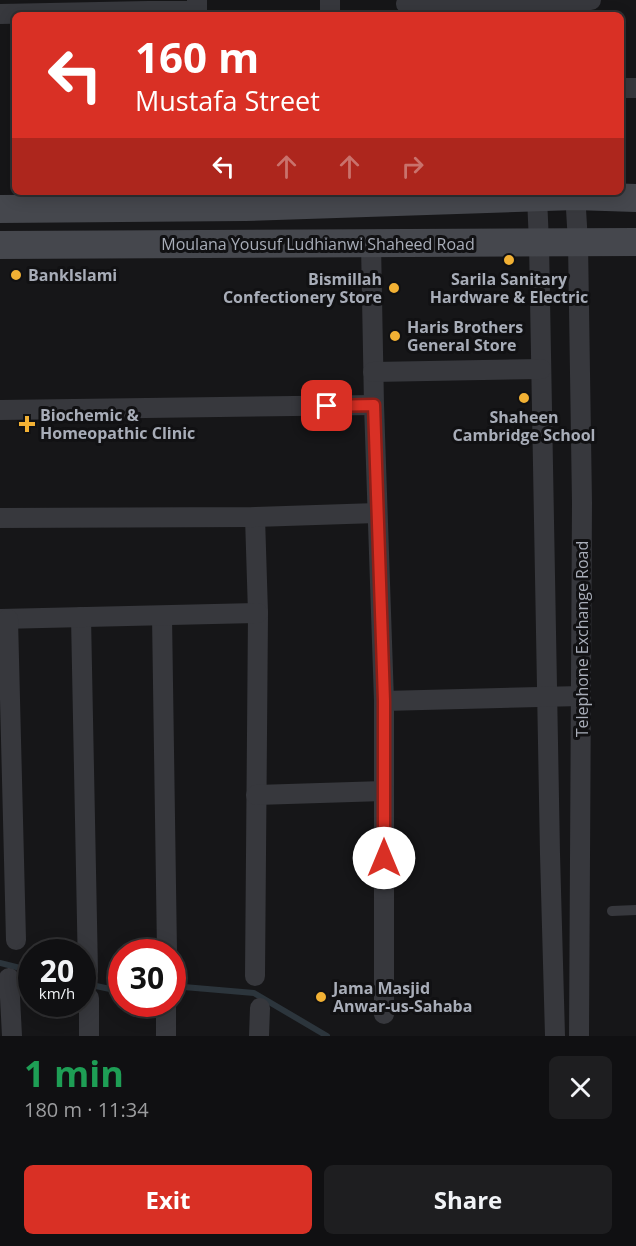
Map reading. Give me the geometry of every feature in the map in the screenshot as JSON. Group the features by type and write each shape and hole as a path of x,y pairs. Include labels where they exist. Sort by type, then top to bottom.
{"street":[{"path":"145,12 197,10 197,0"},
{"path":"406,4 591,0"},
{"path":"15,12 60,6 111,12"},
{"path":"0,209 120,200 245,207 343,198 562,195"},
{"name":"Telephone Exchange Road","path":"575,195 578,243 582,503 579,1036"},
{"path":"590,195 636,198"},
{"path":"537,197 555,1036"},
{"name":"Moulana Yousuf Ludhianwi Shaheed Road","path":"0,246 636,243"},
{"path":"371,244 384,701 384,1014"},
{"path":"373,372 541,369"},
{"path":"0,410 374,405"},
{"path":"0,518 255,517 377,513"},
{"path":"255,517 258,613 255,976"},
{"path":"16,940 4,619 258,613"},
{"path":"162,616 167,939"},
{"path":"81,617 87,939"},
{"path":"384,701 581,696"},
{"path":"256,795 384,791"},
{"path":"9,978 12,1036"},
{"path":"259,1036 260,1008"},
{"path":"89,1017 89,1036"},
{"path":"166,1017 166,1036"}],"lane":[{"path":"612,910 636,910"}],"waterway":[{"path":"0,963 18,968"},
{"path":"96,986 108,989"},
{"path":"186,987 254,993 327,1036"}],"place":[{"name":"Sarila Sanitary Hardware & Electric","path":"509,260"},
{"name":"BankIslami","path":"16,275"},
{"name":"Bismillah Confectionery Store","path":"394,288"},
{"name":"Haris Brothers General Store","path":"395,336"},
{"name":"Shaheen Cambridge School","path":"524,398"},
{"name":"Biochemic & Homeopathic Clinic","path":"27,424"},
{"name":"Jama Masjid Anwar-us-Sahaba","path":"321,997"}],"route":[{"path":"327,406 374,405 384,701 384,858"}]}
